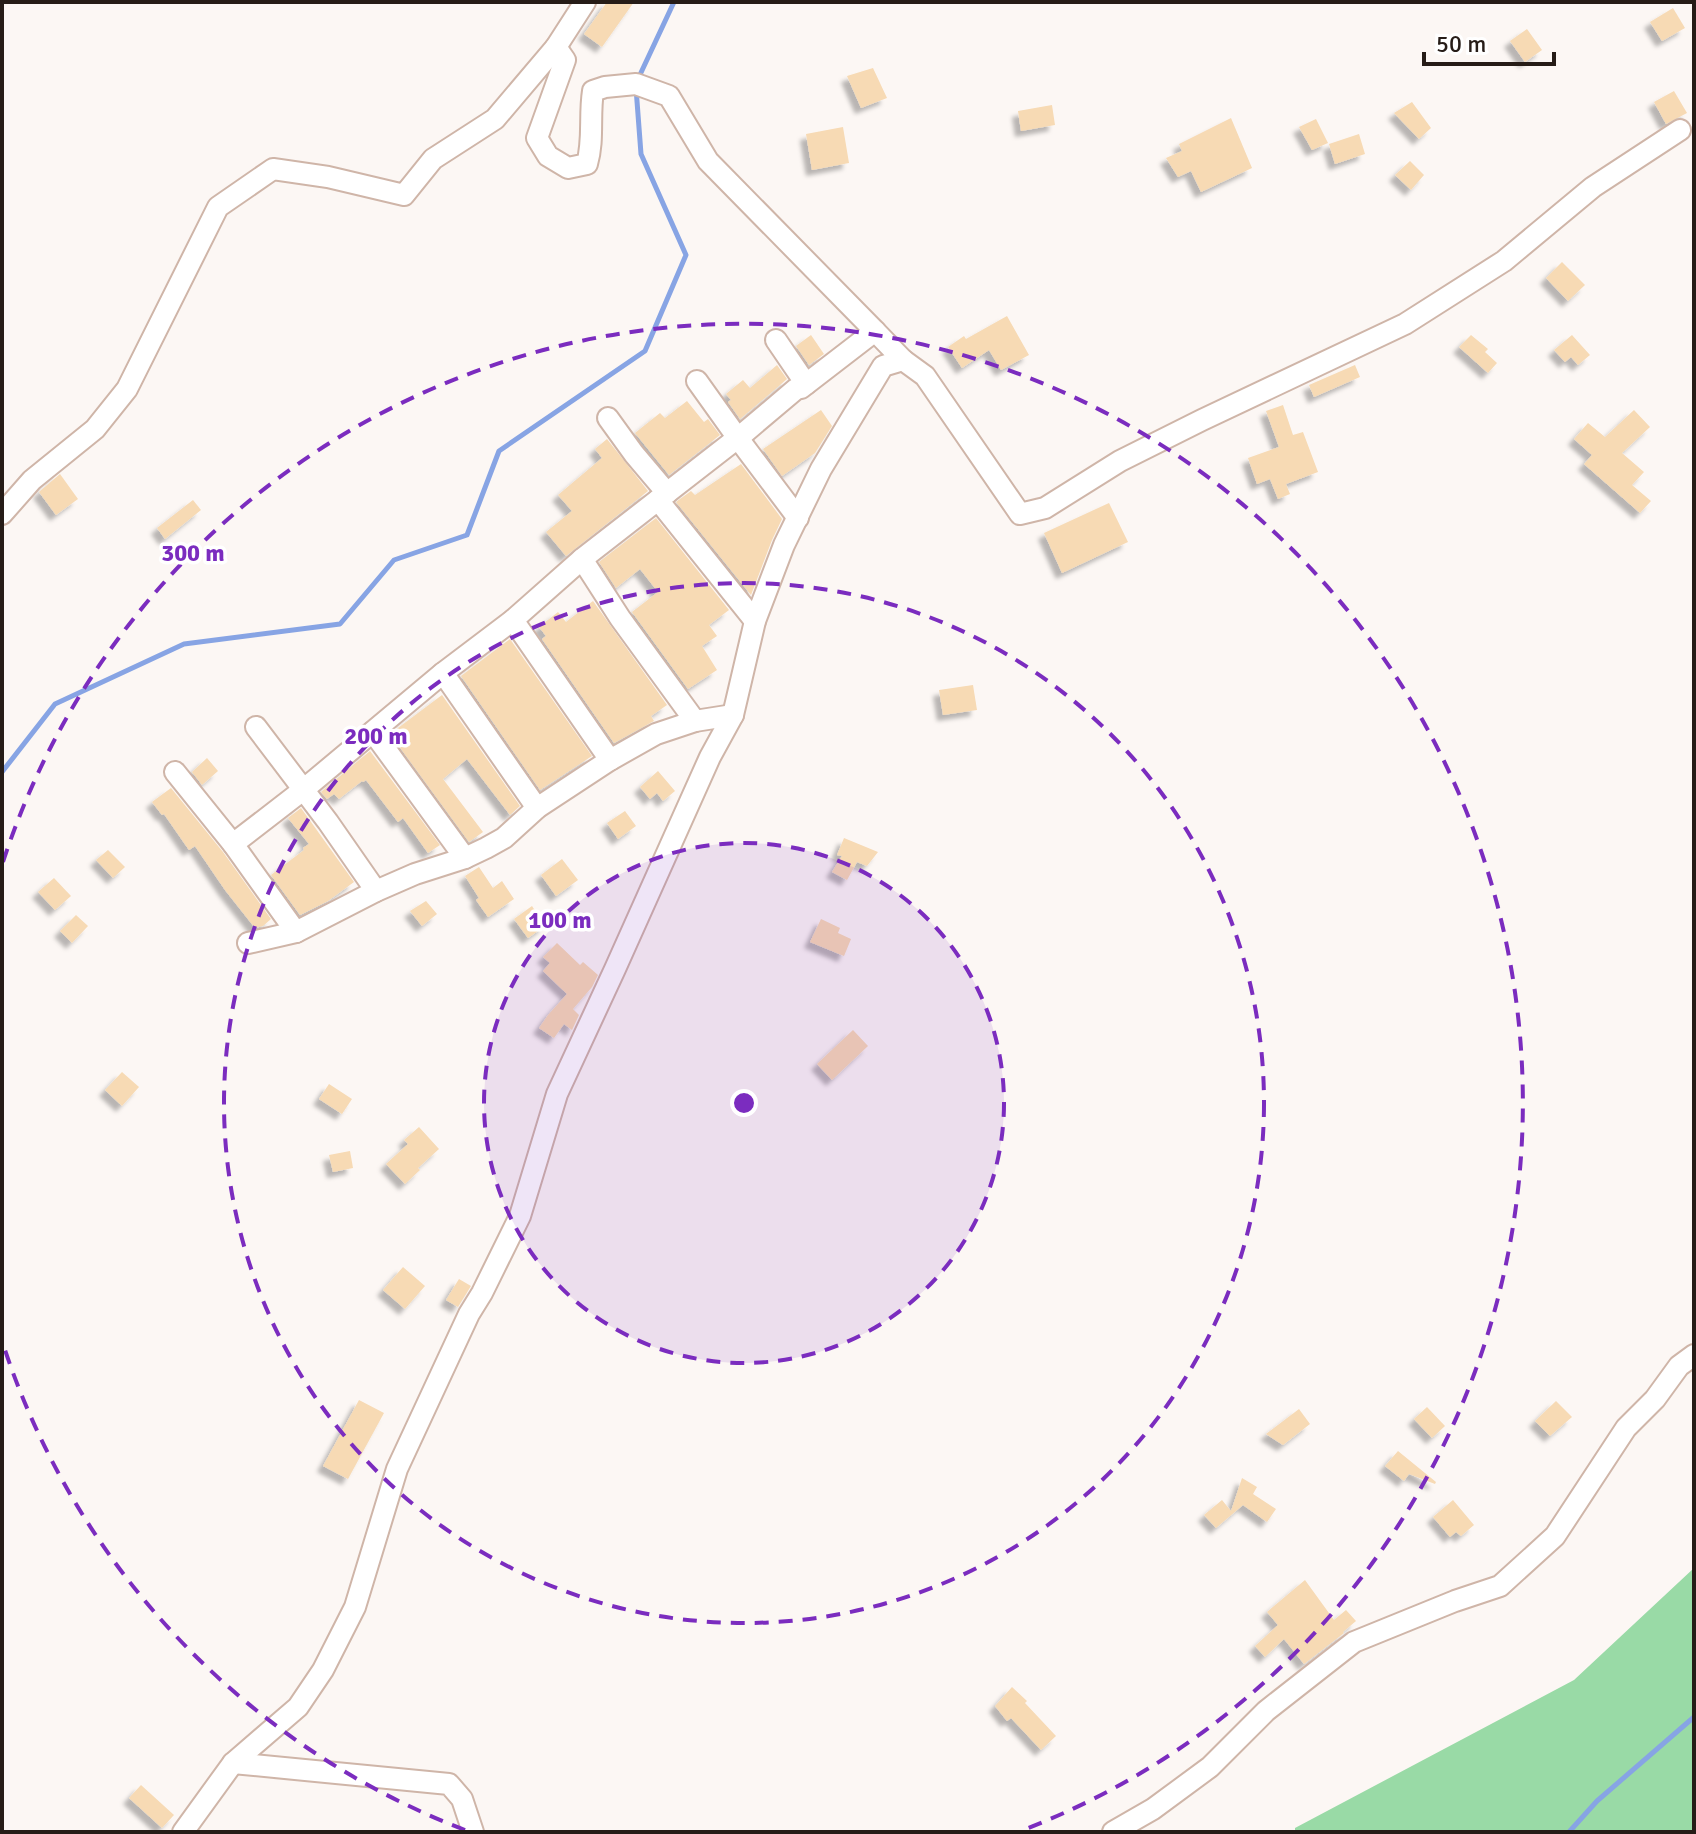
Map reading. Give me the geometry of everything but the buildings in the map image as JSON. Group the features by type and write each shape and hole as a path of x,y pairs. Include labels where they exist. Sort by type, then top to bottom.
{"street":[{"path":"2,514 32,480 95,429 127,389 218,207 273,169 328,177 404,195 433,159 495,119 556,47 585,2"},
{"path":"556,47 565,60 537,138 548,156 568,168 587,164 591,149 590,107 593,91 636,84 669,96 708,161 903,360 925,376 1020,514 1045,508 1120,461 1405,324 1504,261 1593,187 1680,130"},
{"path":"233,844 513,620 582,559 796,389 875,331"},
{"path":"776,340 806,384"},
{"path":"183,1832 233,1763 298,1707 323,1670 355,1607 397,1469 469,1314 520,1216 557,1094 710,757 733,715 755,621 784,545 821,469 883,366 903,360"},
{"path":"697,381 798,518"},
{"path":"608,418 755,621"},
{"path":"582,559 620,618 695,721"},
{"path":"513,620 610,760"},
{"path":"443,673 537,808"},
{"path":"248,943 296,932 376,891 465,858 504,838 537,808 656,734 695,721 733,715"},
{"path":"256,727 376,891"},
{"path":"373,732 465,858"},
{"path":"175,772 233,844 296,932"},
{"path":"1113,1832 1153,1809 1210,1767 1266,1711 1354,1642 1500,1586 1555,1536 1626,1428 1655,1399 1679,1366 1694,1355"},
{"path":"233,1763 449,1784 462,1799 473,1832"}],"green space":[{"path":"1694,1568 1694,1832 1295,1832 1295,1828 1574,1680"}],"waterway":[{"path":"638,79 674,2"},
{"path":"2,772 55,704 184,644 340,624 394,560 467,535 499,451 645,351 686,255 641,154 636,88"},
{"path":"1569,1832 1597,1801 1694,1717"}]}
